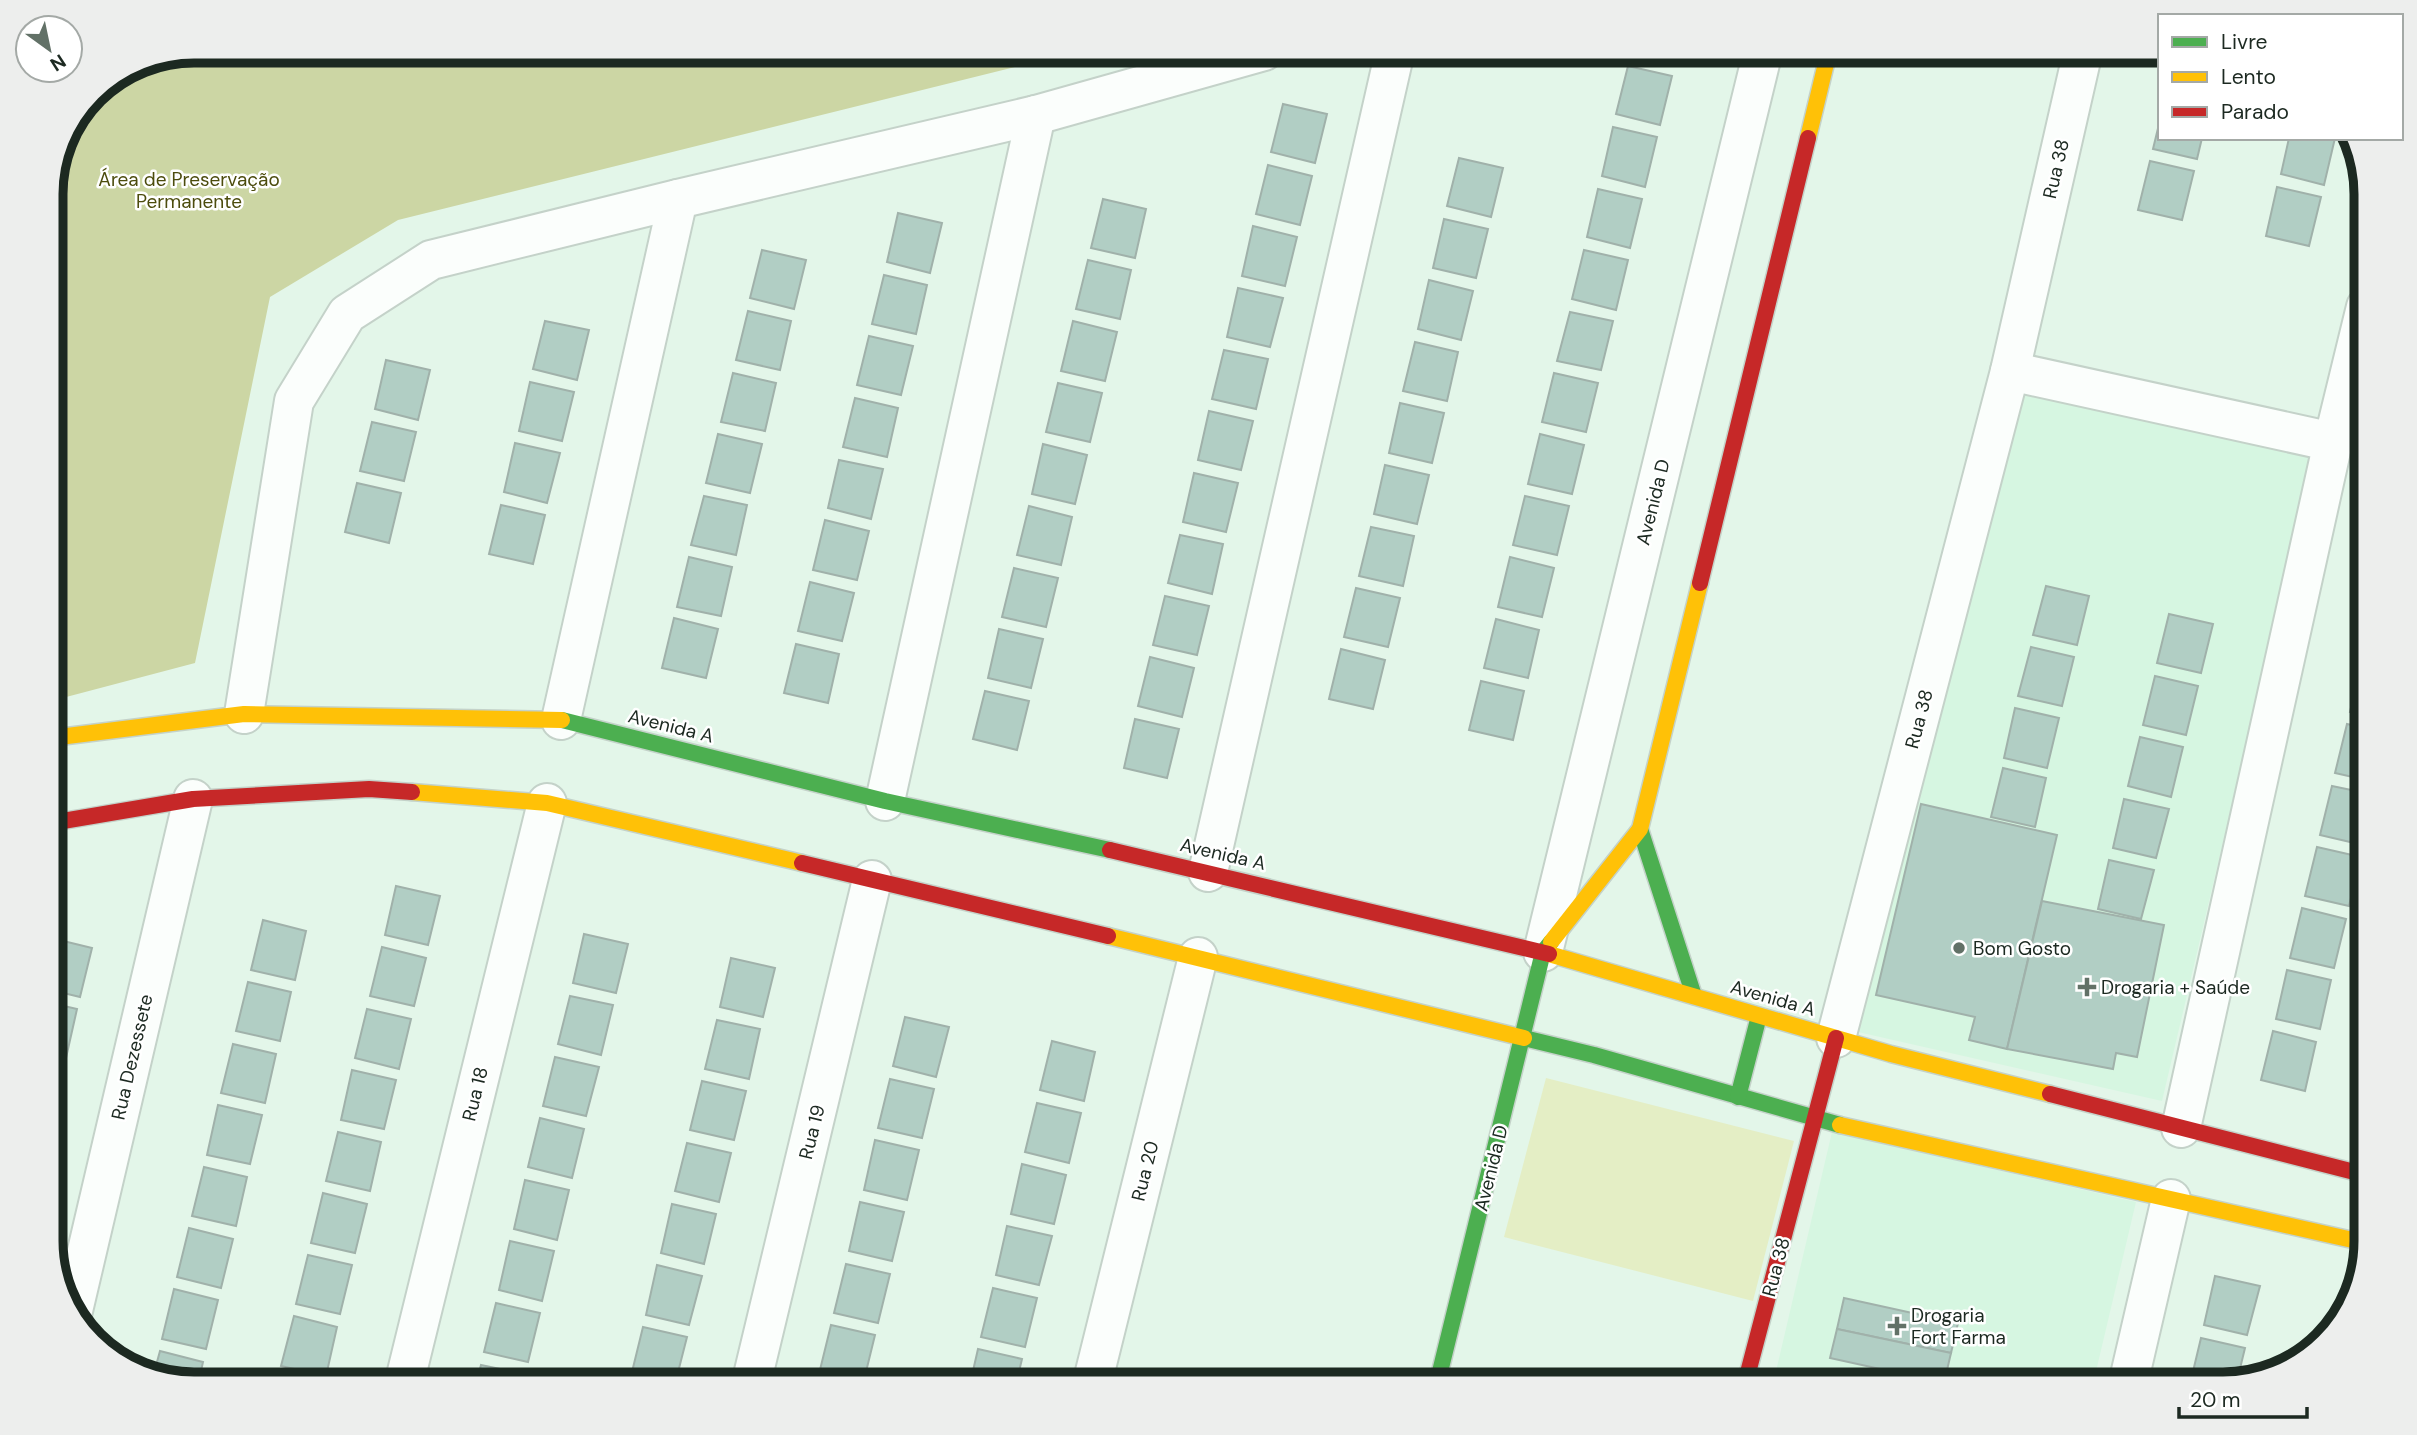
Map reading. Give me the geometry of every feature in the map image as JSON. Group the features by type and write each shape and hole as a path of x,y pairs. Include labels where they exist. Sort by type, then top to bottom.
{"street":[{"path":"244,714 294,401 347,314 431,260 1036,115 1221,63"},
{"path":"1208,872 1392,63"},
{"name":"Avenida D","path":"1440,1372 1760,63"},
{"name":"Avenida D","path":"1543,952 1640,829 1826,63"},
{"name":"Rua 38","path":"1748,1372 2010,370 2080,63"},
{"path":"885,801 1036,115"},
{"path":"561,720 678,199"},
{"path":"2181,1128 2354,356"},
{"path":"2010,370 2333,442"},
{"name":"Avenida A","path":"63,737 244,714 561,720 885,801 1208,872 1543,952 1891,1054 2354,1172"},
{"path":"63,821 193,799 369,789 547,803 1198,957 1594,1055 1815,1119 2354,1240"},
{"name":"Rua Dezessete","path":"76,1299 193,799"},
{"name":"Rua 18","path":"407,1372 547,803"},
{"path":"1640,829 1694,996"},
{"name":"Rua 19","path":"754,1372 872,880"},
{"name":"Rua 20","path":"1095,1372 1198,957"},
{"path":"1738,1097 1759,1016"},
{"path":"2131,1372 2171,1199"}],"shaded area":[{"path":"2012,377 2316,447 2162,1101 1858,1032"},
{"path":"1546,1078 1794,1141 1753,1301 1504,1237"},
{"path":"1832,1132 2136,1202 2096,1372 1776,1372"}],"green space":[{"name":"Área de Preservação Permanente","path":"185,63 1031,63 398,220 270,297 195,663 63,698 63,185 67,160 76,136 95,108 121,85 152,70"}],"building":[{"path":"1628,66 1672,76 1660,125 1616,114"},
{"path":"1283,104 1327,114 1315,163 1271,152"},
{"path":"1613,127 1657,137 1645,187 1602,176"},
{"path":"2158,128 2158,140 2202,140 2197,159 2153,149"},
{"path":"2289,140 2335,140 2324,185 2281,174"},
{"path":"1459,158 1503,168 1491,217 1447,206"},
{"path":"2150,161 2194,171 2182,220 2138,210"},
{"path":"1268,165 1312,176 1300,225 1256,214"},
{"path":"2277,187 2321,197 2309,246 2266,236"},
{"path":"1598,189 1642,199 1630,248 1587,237"},
{"path":"1103,199 1146,209 1135,258 1091,248"},
{"path":"898,213 942,223 930,273 887,262"},
{"path":"1444,219 1488,229 1476,278 1433,268"},
{"path":"1253,226 1297,237 1285,286 1242,276"},
{"path":"762,250 806,260 794,309 750,298"},
{"path":"1584,250 1628,260 1616,310 1572,299"},
{"path":"1088,260 1131,270 1120,319 1076,309"},
{"path":"884,275 927,285 916,334 872,324"},
{"path":"1429,280 1473,291 1461,340 1418,329"},
{"path":"1238,288 1283,298 1270,347 1227,337"},
{"path":"748,311 791,321 780,370 736,360"},
{"path":"1570,312 1613,321 1601,370 1557,361"},
{"path":"545,321 589,330 577,380 533,369"},
{"path":"1073,321 1117,332 1105,381 1061,371"},
{"path":"869,336 913,346 901,395 857,385"},
{"path":"1415,342 1458,352 1447,401 1403,391"},
{"path":"1224,350 1268,359 1256,409 1212,399"},
{"path":"386,360 430,370 418,420 375,409"},
{"path":"733,373 776,383 765,431 721,422"},
{"path":"1554,373 1598,383 1586,432 1542,422"},
{"path":"530,382 574,392 562,441 519,431"},
{"path":"1058,383 1102,393 1090,442 1046,432"},
{"path":"855,398 898,408 887,457 843,447"},
{"path":"1400,403 1444,413 1432,463 1389,453"},
{"path":"1209,411 1253,421 1241,470 1198,460"},
{"path":"372,422 416,432 404,481 360,471"},
{"path":"718,434 762,444 750,493 706,483"},
{"path":"1540,434 1584,445 1572,494 1528,484"},
{"path":"515,443 560,453 547,503 504,492"},
{"path":"1043,444 1087,455 1075,504 1032,494"},
{"path":"839,460 883,469 871,519 828,508"},
{"path":"1385,465 1429,475 1417,524 1374,514"},
{"path":"1194,473 1238,483 1226,532 1183,522"},
{"path":"357,483 401,493 389,543 345,532"},
{"path":"704,496 747,505 736,555 691,545"},
{"path":"1525,496 1569,506 1557,555 1513,545"},
{"path":"501,505 545,515 533,564 489,554"},
{"path":"1029,506 1072,517 1061,565 1017,555"},
{"path":"825,520 869,531 857,580 813,570"},
{"path":"1371,527 1414,536 1403,586 1359,576"},
{"path":"1180,535 1223,544 1212,594 1168,583"},
{"path":"689,557 732,567 721,616 677,607"},
{"path":"1510,557 1554,568 1542,617 1498,607"},
{"path":"1014,568 1058,578 1046,627 1002,617"},
{"path":"810,582 854,593 842,641 798,631"},
{"path":"2046,586 2089,596 2077,645 2033,635"},
{"path":"1356,588 1400,598 1388,647 1344,637"},
{"path":"1165,596 1209,606 1197,655 1153,645"},
{"path":"2169,614 2213,624 2201,673 2157,663"},
{"path":"674,618 718,629 706,678 662,668"},
{"path":"1496,619 1539,630 1528,678 1484,668"},
{"path":"999,629 1043,639 1031,688 988,678"},
{"path":"796,644 839,654 828,703 784,693"},
{"path":"2031,647 2074,657 2062,706 2018,696"},
{"path":"1341,649 1385,660 1373,709 1329,699"},
{"path":"1150,657 1194,668 1182,717 1138,706"},
{"path":"2155,676 2198,686 2186,735 2143,725"},
{"path":"1481,681 1524,691 1513,740 1469,730"},
{"path":"985,691 1029,701 1017,750 973,739"},
{"path":"2354,694 2354,713 2350,712"},
{"path":"2015,708 2059,718 2047,768 2004,758"},
{"path":"1135,719 1179,729 1167,778 1124,768"},
{"path":"2347,724 2354,725 2354,777 2335,773"},
{"path":"2140,737 2183,747 2171,797 2128,786"},
{"path":"2003,768 2046,778 2035,827 1991,817"},
{"path":"2332,786 2354,791 2354,843 2320,835"},
{"path":"2124,799 2169,809 2156,858 2113,848"},
{"name":"Bom Gosto","path":"1921,804 2057,835 2007,1049 1969,1040 1975,1017 1876,995"},
{"path":"2317,847 2354,855 2354,886 2349,906 2305,896"},
{"path":"2109,860 2154,870 2141,919 2098,909"},
{"path":"396,886 440,896 428,945 385,935"},
{"name":"Drogaria + Saúde","path":"2042,901 2164,925 2137,1057 2116,1053 2113,1069 2007,1049"},
{"path":"2302,908 2346,919 2334,968 2290,958"},
{"path":"263,920 306,931 295,980 251,970"},
{"path":"584,934 628,944 616,993 573,983"},
{"path":"63,941 92,948 80,997 63,993"},
{"path":"382,947 426,958 414,1006 370,996"},
{"path":"731,958 775,968 763,1017 720,1007"},
{"path":"2287,970 2331,980 2320,1029 2276,1019"},
{"path":"248,982 291,992 280,1041 236,1031"},
{"path":"570,996 613,1005 601,1055 558,1044"},
{"path":"63,1006 77,1009 66,1058 63,1057"},
{"path":"367,1009 411,1019 399,1069 355,1058"},
{"path":"905,1017 949,1027 936,1077 893,1066"},
{"path":"717,1020 760,1029 749,1079 705,1069"},
{"path":"2273,1031 2316,1042 2305,1091 2261,1080"},
{"path":"1052,1041 1095,1052 1084,1101 1040,1090"},
{"path":"233,1044 276,1054 265,1103 221,1093"},
{"path":"555,1057 599,1067 586,1116 543,1106"},
{"path":"352,1070 396,1080 384,1129 341,1120"},
{"path":"890,1079 934,1089 922,1138 878,1128"},
{"path":"702,1081 746,1091 734,1140 690,1130"},
{"path":"1037,1103 1081,1113 1069,1163 1025,1152"},
{"path":"218,1105 262,1115 250,1164 207,1155"},
{"path":"540,1118 584,1129 572,1178 528,1167"},
{"path":"338,1132 381,1142 370,1191 326,1181"},
{"path":"875,1140 919,1150 907,1200 864,1190"},
{"path":"687,1143 731,1153 719,1202 675,1191"},
{"path":"1022,1164 1066,1175 1054,1224 1011,1214"},
{"path":"204,1167 247,1177 236,1226 192,1216"},
{"path":"525,1180 569,1190 557,1240 514,1229"},
{"path":"323,1193 367,1204 355,1253 311,1243"},
{"path":"860,1202 904,1212 892,1261 849,1251"},
{"path":"672,1204 716,1214 704,1264 661,1253"},
{"path":"1007,1226 1052,1236 1039,1285 996,1275"},
{"path":"189,1228 233,1239 221,1288 177,1277"},
{"path":"510,1241 554,1251 542,1301 499,1290"},
{"path":"308,1255 352,1265 340,1314 296,1304"},
{"path":"846,1264 890,1274 878,1323 834,1313"},
{"path":"657,1265 702,1276 689,1325 646,1315"},
{"path":"2215,1276 2260,1286 2247,1335 2204,1325"},
{"path":"993,1288 1037,1298 1025,1347 981,1337"},
{"path":"174,1289 218,1300 206,1349 162,1339"},
{"name":"Drogaria Fort Farma","path":"1844,1298 1958,1323 1951,1353 1837,1329"},
{"path":"496,1303 540,1313 528,1362 484,1352"},
{"path":"294,1316 337,1327 327,1372 308,1372 281,1366"},
{"path":"831,1325 875,1335 866,1372 819,1372"},
{"path":"643,1327 687,1337 678,1372 632,1372"},
{"path":"1837,1329 1951,1353 1947,1372 1894,1372 1830,1358"},
{"path":"2201,1338 2245,1348 2239,1371 2193,1372"},
{"path":"978,1349 1022,1359 1019,1372 973,1372"},
{"path":"160,1351 203,1362 201,1372 156,1366"},
{"path":"481,1365 515,1372 479,1372"}],"traffic: fast":[{"path":"562,720 885,801 1110,850"},
{"path":"1640,829 1694,996"},
{"path":"1440,1372 1543,952 1551,942"},
{"path":"1738,1097 1759,1016"},
{"path":"1524,1038 1594,1055 1840,1125"}],"traffic: slow":[{"path":"1808,138 1826,63"},
{"path":"1551,942 1640,829 1700,583"},
{"path":"63,737 244,714 562,720"},
{"path":"412,792 547,803 802,863"},
{"path":"1108,936 1524,1038"},
{"path":"1549,954 1891,1054 2050,1094"},
{"path":"1840,1125 2354,1240"}],"traffic: jam":[{"path":"1700,583 1808,138"},
{"path":"63,821 193,799 369,789 412,792"},
{"path":"1110,850 1549,954"},
{"path":"802,863 1108,936"},
{"path":"1748,1372 1836,1038"},
{"path":"2050,1094 2354,1172"}],"place":[{"name":"Bom Gosto","path":"1959,948"},
{"name":"Drogaria + Saúde","path":"2087,987"},
{"name":"Drogaria Fort Farma","path":"1897,1326"}]}
